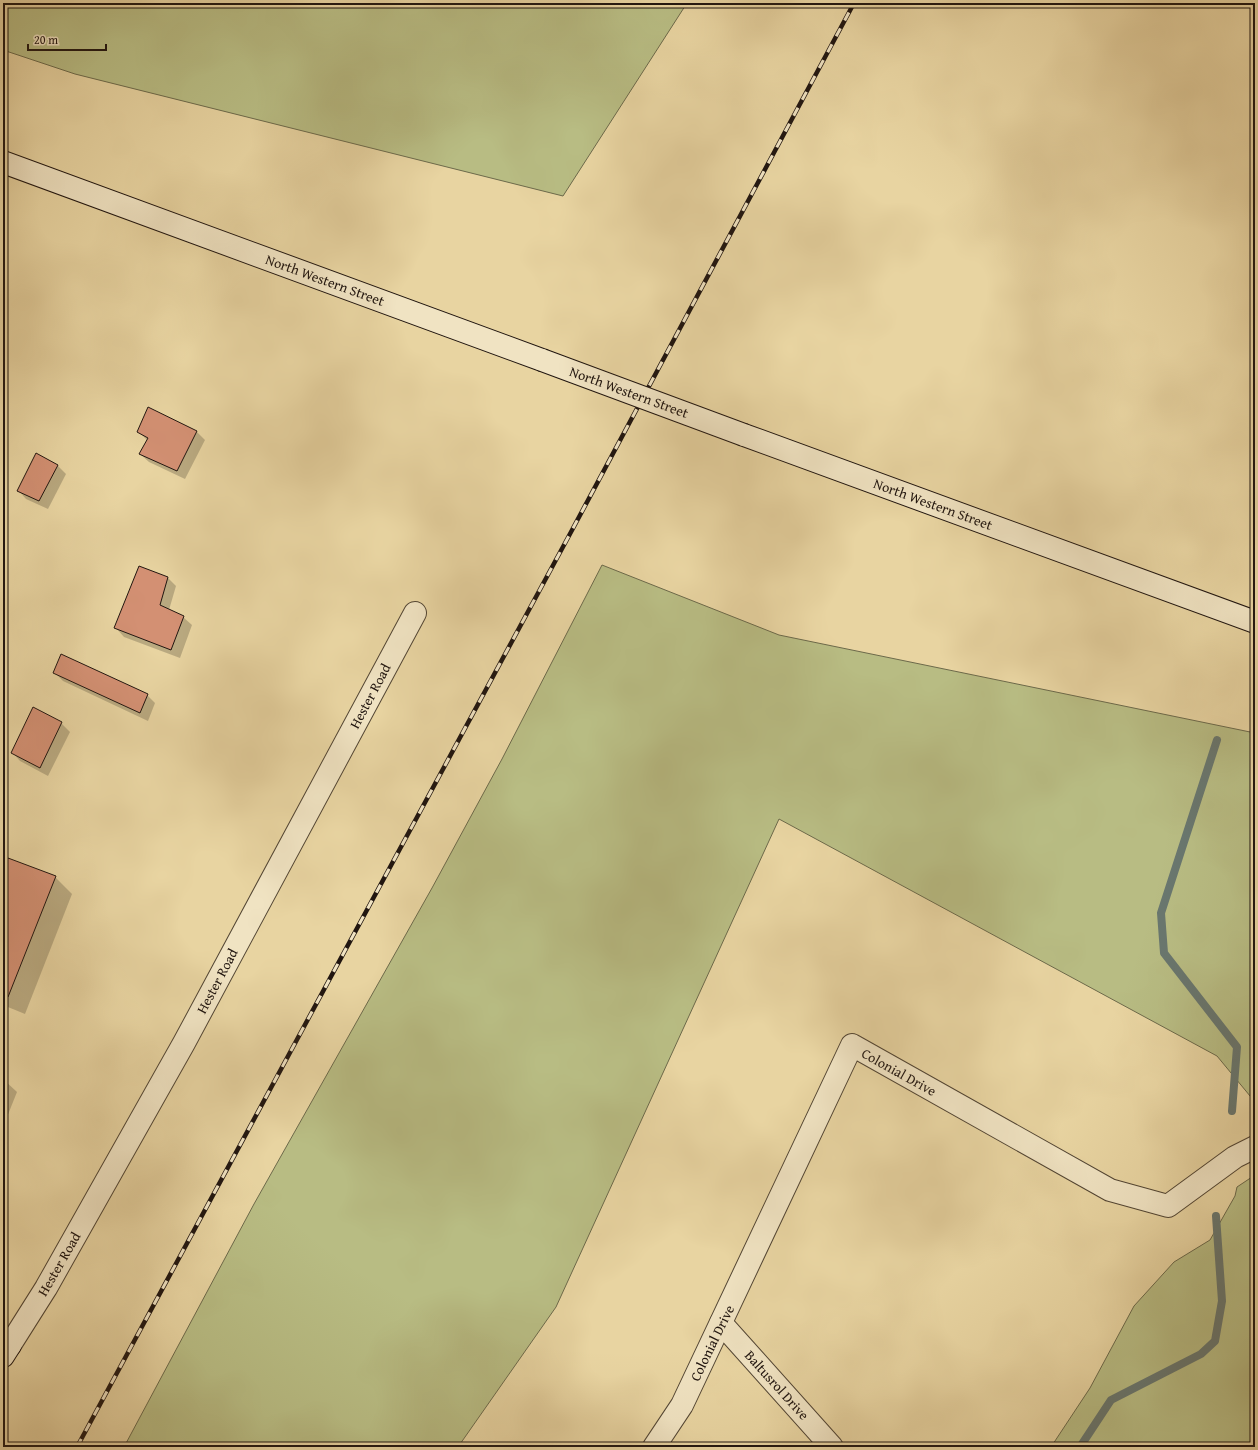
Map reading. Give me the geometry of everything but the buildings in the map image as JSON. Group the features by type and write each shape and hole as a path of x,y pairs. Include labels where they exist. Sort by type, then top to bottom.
{"street":[{"name":"North Western Street","path":"3,162 1255,622"},
{"name":"Hester Road","path":"5,1348 46,1288 184,1043 415,613"},
{"name":"Colonial Drive","path":"654,1447 682,1405 852,1045 1110,1190 1168,1206 1235,1157 1255,1147"},
{"name":"Baltusrol Drive","path":"721,1323 832,1447"}],"green space":[{"path":"3,3 687,3 563,196 75,74 3,50"},
{"path":"602,565 779,635 1255,733 1255,1102 1217,1056 779,819 556,1307 458,1447 124,1447 254,1204 432,888 502,759"},
{"path":"1255,1175 1255,1447 1051,1447 1090,1388 1134,1306 1174,1262 1210,1240 1235,1196 1237,1187"}],"waterway":[{"path":"1217,740 1161,913 1164,953 1237,1047 1232,1111"},
{"path":"1080,1447 1111,1400 1201,1354 1215,1341 1222,1301 1216,1216"}],"railway":[{"path":"77,1447 571,532 854,3"}]}
